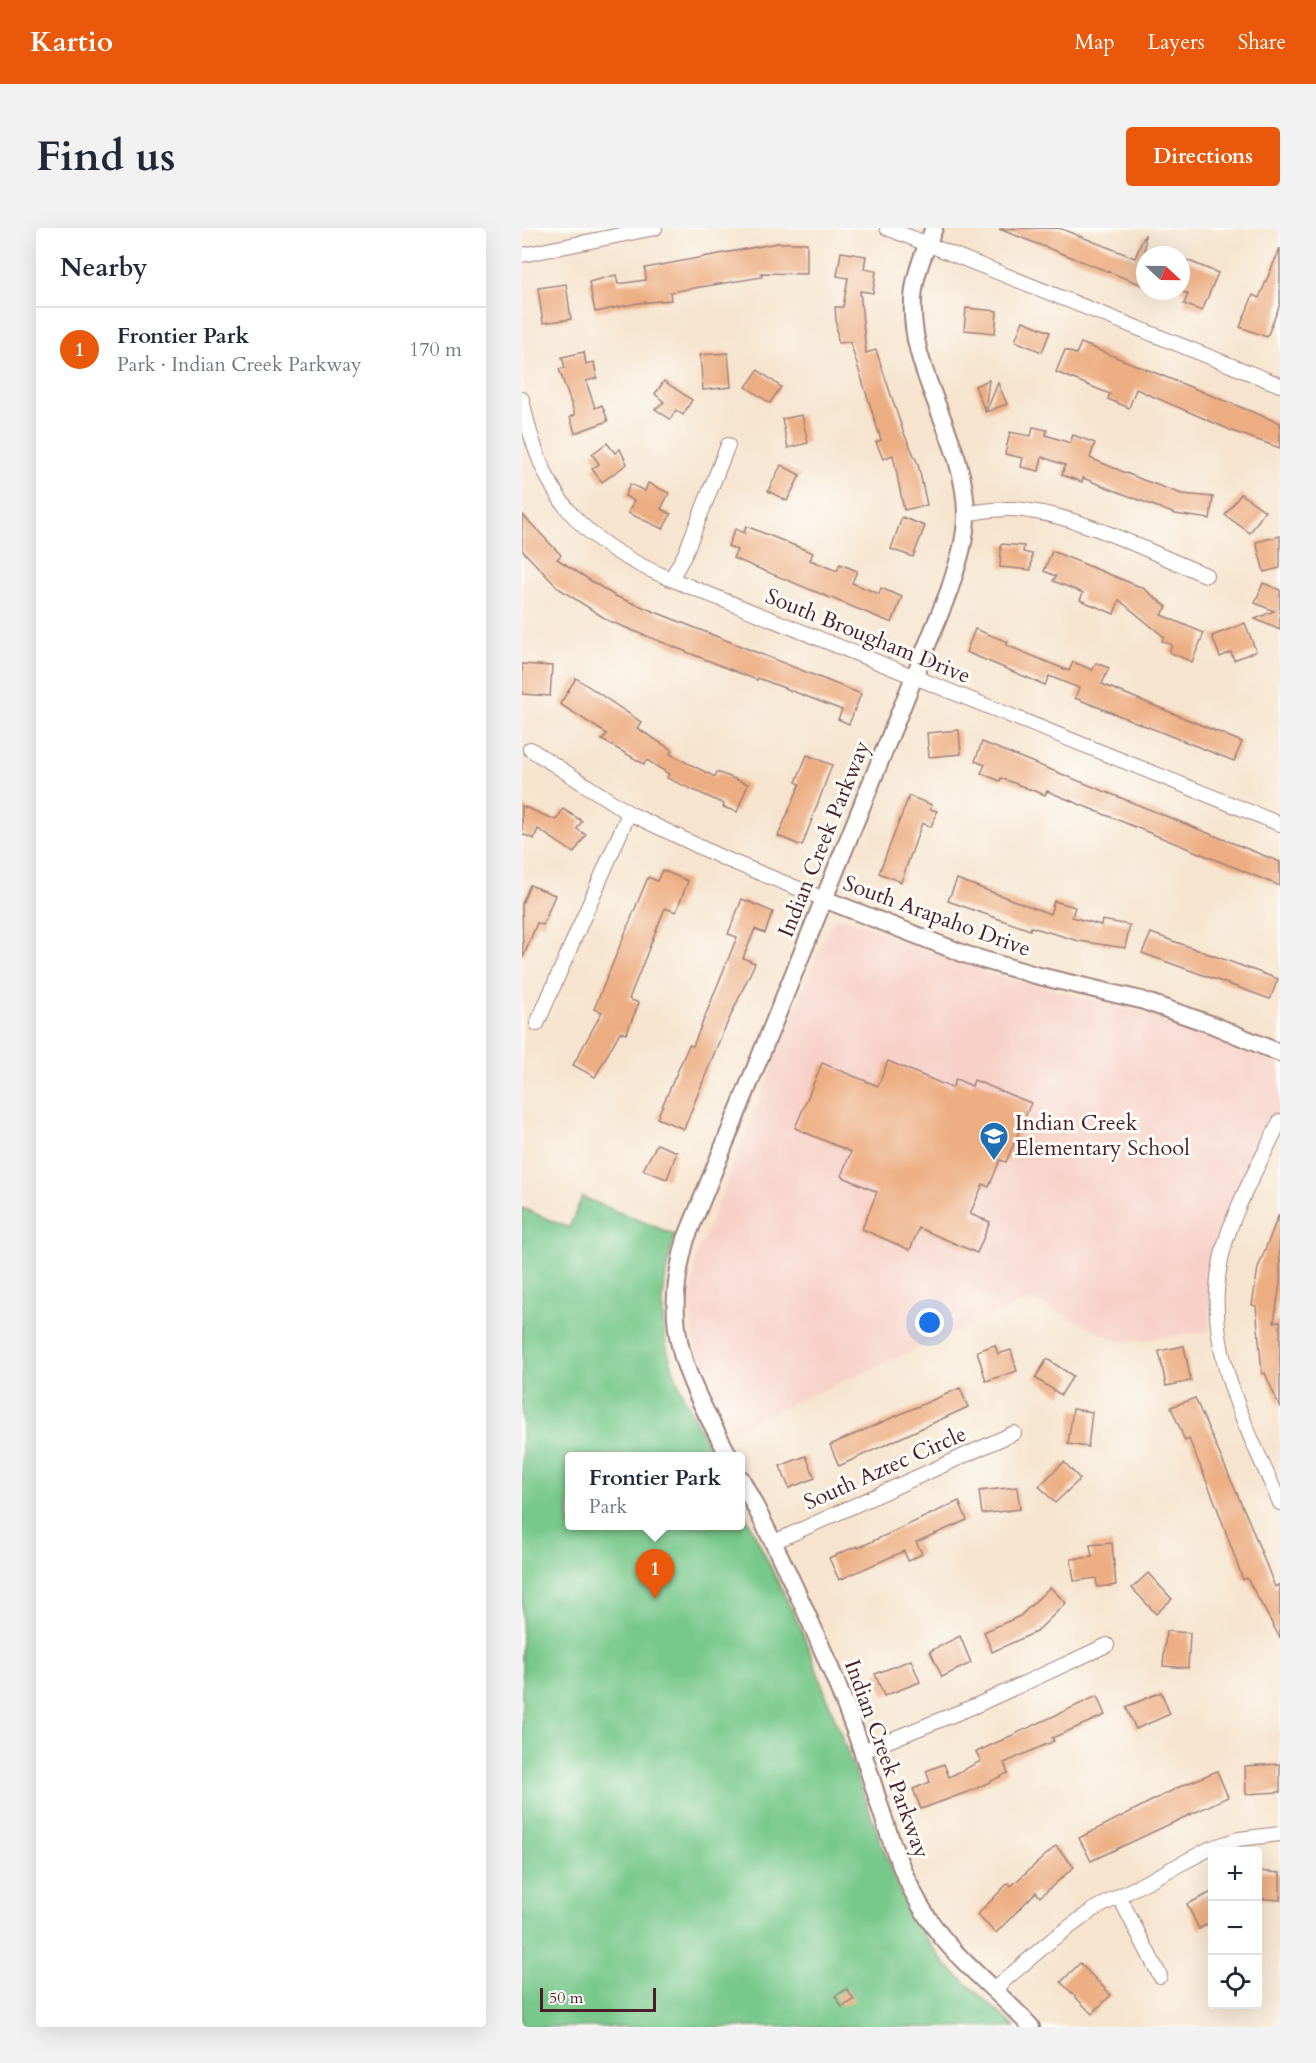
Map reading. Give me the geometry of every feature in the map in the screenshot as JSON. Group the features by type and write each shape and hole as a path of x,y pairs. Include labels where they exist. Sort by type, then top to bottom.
{"street":[{"path":"522,255 656,228"},
{"path":"887,228 931,236 1280,385"},
{"name":"Indian Creek Parkway","path":"727,1452 694,1392 682,1359 675,1325 679,1267 687,1239 960,555 966,514 963,482 956,454 920,354 916,335 914,288 931,236"},
{"name":"South Brougham Drive","path":"522,399 537,459 552,488 572,515 601,542 621,556 671,579 1280,824"},
{"path":"671,579 685,554 728,445"},
{"path":"966,514 993,509 1028,510 1058,517 1206,575"},
{"name":"South Arapaho Drive","path":"530,749 629,813 723,858 824,899 967,955 1035,975 1141,1000 1213,1025 1280,1053"},
{"path":"537,1024 629,813"},
{"path":"1280,1121 1232,1223 1222,1254 1215,1309 1224,1366 1233,1396 1280,1503"},
{"name":"South Aztec Circle","path":"774,1542 1014,1433"},
{"name":"Indian Creek Parkway","path":"745,1487 812,1620 863,1751 883,1816 908,1883 948,1945 968,1968 1031,2027"},
{"path":"863,1751 977,1705 1107,1645"},
{"path":"993,1989 1054,1938 1093,1910 1210,1848 1239,1839 1280,1834"},
{"path":"1119,1896 1160,1976"}],"shaded area":[{"name":"Indian Creek Elementary School","path":"843,917 993,975 1138,1011 1218,1038 1280,1065 1280,1106 1216,1246 1209,1278 1210,1331 1122,1343 1031,1299 732,1430 703,1372 694,1341 690,1312 696,1258 829,927 835,919"}],"green space":[{"path":"582,1197 675,1235 663,1298 663,1325 675,1375 712,1452 565,1452 565,1530 745,1530 745,1514 802,1631 901,1895 925,1937 946,1965 1015,2027 522,2027 522,1208 569,1228"}],"building":[{"path":"1059,228 1135,258 1136,256 1136,282 999,229"},
{"path":"1145,234 1145,246 1140,246"},
{"path":"777,243 807,243 807,274 761,273 762,277 670,292 671,300 638,303 595,312 589,282 616,275 618,284 646,280 645,268"},
{"path":"1280,248 1280,304 1267,337 1240,327 1253,295 1259,298"},
{"path":"841,252 866,256 864,269 876,271 873,293 860,291 866,353 876,350 903,431 918,464 927,505 904,510 893,455 883,459 876,442 881,440 850,342 838,343 835,307 843,307 848,278 837,276"},
{"path":"1190,261 1218,273 1202,311 1184,304 1186,300 1190,300"},
{"path":"566,284 571,319 543,323 538,288"},
{"path":"966,308 997,311 995,333 964,330"},
{"path":"1023,321 1050,332 1042,352 1015,341"},
{"path":"1081,343 1280,423 1280,448 1235,432 1136,389 1129,408 1108,399 1110,394 1056,372 1065,350 1076,354"},
{"path":"584,352 586,364 594,362 597,378 586,381 595,408 602,405 608,421 575,433 570,417 575,415 559,369 565,368 562,357"},
{"path":"728,353 731,387 703,390 700,355"},
{"path":"758,370 781,387 770,403 746,387"},
{"path":"989,380 985,411 975,386"},
{"path":"664,381 692,400 683,415 676,410 670,419 655,409 664,402 655,394"},
{"path":"998,383 1007,404 986,412"},
{"path":"802,415 808,443 788,448 782,419"},
{"path":"1033,427 1047,430 1046,435 1070,443 1073,435 1095,443 1090,458 1143,480 1182,494 1213,497 1210,519 1175,514 1083,478 1082,482 1062,475 1065,465 1042,457 1039,471 1021,467 1023,458 1005,454 1010,432 1031,436"},
{"path":"607,443 615,453 620,449 627,464 602,482 592,469 599,464 592,454"},
{"path":"781,465 800,475 787,501 768,491"},
{"path":"648,483 669,493 661,509 671,514 663,529 628,513 634,501 625,496 630,484 645,491"},
{"path":"1241,494 1265,511 1250,533 1225,515"},
{"path":"522,514 561,555 557,559 615,596 861,694 849,724 838,719 842,710 758,678 757,680 609,621 558,588 522,550"},
{"path":"902,517 925,526 913,557 891,549"},
{"path":"746,526 813,553 810,560 837,571 840,564 857,571 852,583 879,594 881,588 902,597 892,623 733,558 737,550 728,546 735,529 744,533"},
{"path":"1280,536 1280,568 1264,572 1256,542"},
{"path":"1001,544 1024,546 1023,552 1032,554 1031,570 1000,567"},
{"path":"1052,551 1143,588 1167,607 1161,615 1204,633 1192,662 1169,652 1172,645 1162,641 1164,637 1119,600 1114,614 1080,600 1083,593 1053,581 1056,576 1044,571"},
{"path":"1263,583 1280,590 1280,630 1255,619 1274,611 1255,603"},
{"path":"1245,623 1256,651 1234,660 1231,652 1220,657 1212,636"},
{"path":"975,629 1008,642 1006,645 1069,671 1073,662 1093,670 1096,663 1109,668 1102,684 1242,742 1234,761 1075,698 1079,688 1049,676 1045,685 966,652"},
{"path":"522,664 552,666 550,696 522,694"},
{"path":"576,678 641,722 637,728 672,750 670,754 715,777 717,772 748,784 737,812 667,778 669,774 647,760 644,764 602,740 607,734 560,704"},
{"path":"959,730 961,754 929,757 927,733"},
{"path":"982,742 1280,862 1280,886 1047,791 1045,795 981,773 985,765 975,761"},
{"path":"807,755 832,765 802,846 778,836 800,784 796,782"},
{"path":"909,796 932,805 930,809 937,811 931,827 922,823 901,882 879,873"},
{"path":"522,806 556,820 563,809 582,821 577,829 586,835 574,853 538,829 534,839 522,834"},
{"path":"662,870 688,881 676,912 665,908 629,999 639,1003 626,1034 620,1032 595,1077 573,1065 602,1012 594,1009 648,877 657,881"},
{"path":"957,879 1050,914 1054,901 1075,907 1072,917 1101,925 1102,920 1130,925 1125,948 1079,941 1031,927 1030,930 948,901"},
{"path":"530,885 555,895 543,925 537,923 523,958 522,904"},
{"path":"742,899 773,912 765,933 755,929 743,958 755,963 720,1039 684,1129 657,1118 689,1045 693,1046 737,937 728,934"},
{"path":"1151,933 1278,979 1270,999 1142,953"},
{"path":"888,1061 952,1088 956,1079 972,1086 974,1080 1031,1103 1006,1162 1000,1160 989,1187 983,1184 970,1214 990,1222 977,1253 919,1228 910,1250 862,1229 877,1192 841,1176 851,1152 795,1128 822,1063 878,1086"},
{"path":"657,1144 677,1152 667,1179 643,1170"},
{"path":"1279,1214 1280,1283 1274,1322 1280,1321 1280,1408 1265,1373 1262,1374 1256,1306 1252,1305 1258,1268"},
{"path":"995,1345 998,1354 1011,1350 1017,1371 986,1381 977,1351"},
{"path":"1184,1346 1191,1381 1166,1386 1159,1351"},
{"path":"1047,1359 1073,1376 1061,1395 1035,1378"},
{"path":"960,1388 968,1407 839,1466 830,1445"},
{"path":"1195,1398 1275,1587 1280,1584 1280,1638 1247,1578 1243,1580 1189,1439 1185,1441 1171,1407"},
{"path":"1073,1409 1092,1412 1088,1447 1068,1444"},
{"path":"806,1456 815,1478 789,1488 780,1466"},
{"path":"1064,1462 1080,1479 1055,1503 1039,1486"},
{"path":"1017,1487 1020,1509 982,1514 979,1491"},
{"path":"959,1501 967,1520 916,1542 922,1554 908,1561 904,1551 839,1580 829,1558 857,1546 858,1548"},
{"path":"1112,1543 1116,1585 1097,1587 1096,1578 1074,1581 1071,1559 1092,1557 1090,1545"},
{"path":"1148,1573 1172,1599 1156,1614 1132,1588"},
{"path":"1050,1587 1066,1603 1036,1632 992,1652 984,1632 1020,1616"},
{"path":"1166,1631 1190,1633 1188,1668 1163,1666"},
{"path":"960,1636 971,1663 942,1677 930,1651"},
{"path":"911,1660 920,1682 884,1696 875,1674"},
{"path":"1161,1692 1170,1714 1136,1729 1126,1707"},
{"path":"1097,1696 1105,1715 1052,1738 1054,1741 1004,1763 1008,1773 973,1790 921,1809 913,1789 930,1782 926,1771 944,1764 949,1777 981,1761 976,1752"},
{"path":"1280,1764 1280,1792 1246,1794 1245,1766"},
{"path":"1217,1771 1228,1797 1091,1861 1079,1838 1179,1787"},
{"path":"1056,1846 1074,1867 1040,1897 1036,1892 996,1933 977,1915 1008,1883 1011,1886"},
{"path":"1262,1871 1280,1873 1280,1900 1262,1898"},
{"path":"1208,1894 1208,1924 1199,1929 1187,1904"},
{"path":"1080,1963 1111,1995 1092,2014 1061,1982"},
{"path":"847,1989 854,2000 842,2007 835,1996"}],"place":[{"name":"Indian Creek Elementary School","path":"994,1162"},
{"name":"Frontier Park","path":"655,1599"}]}
